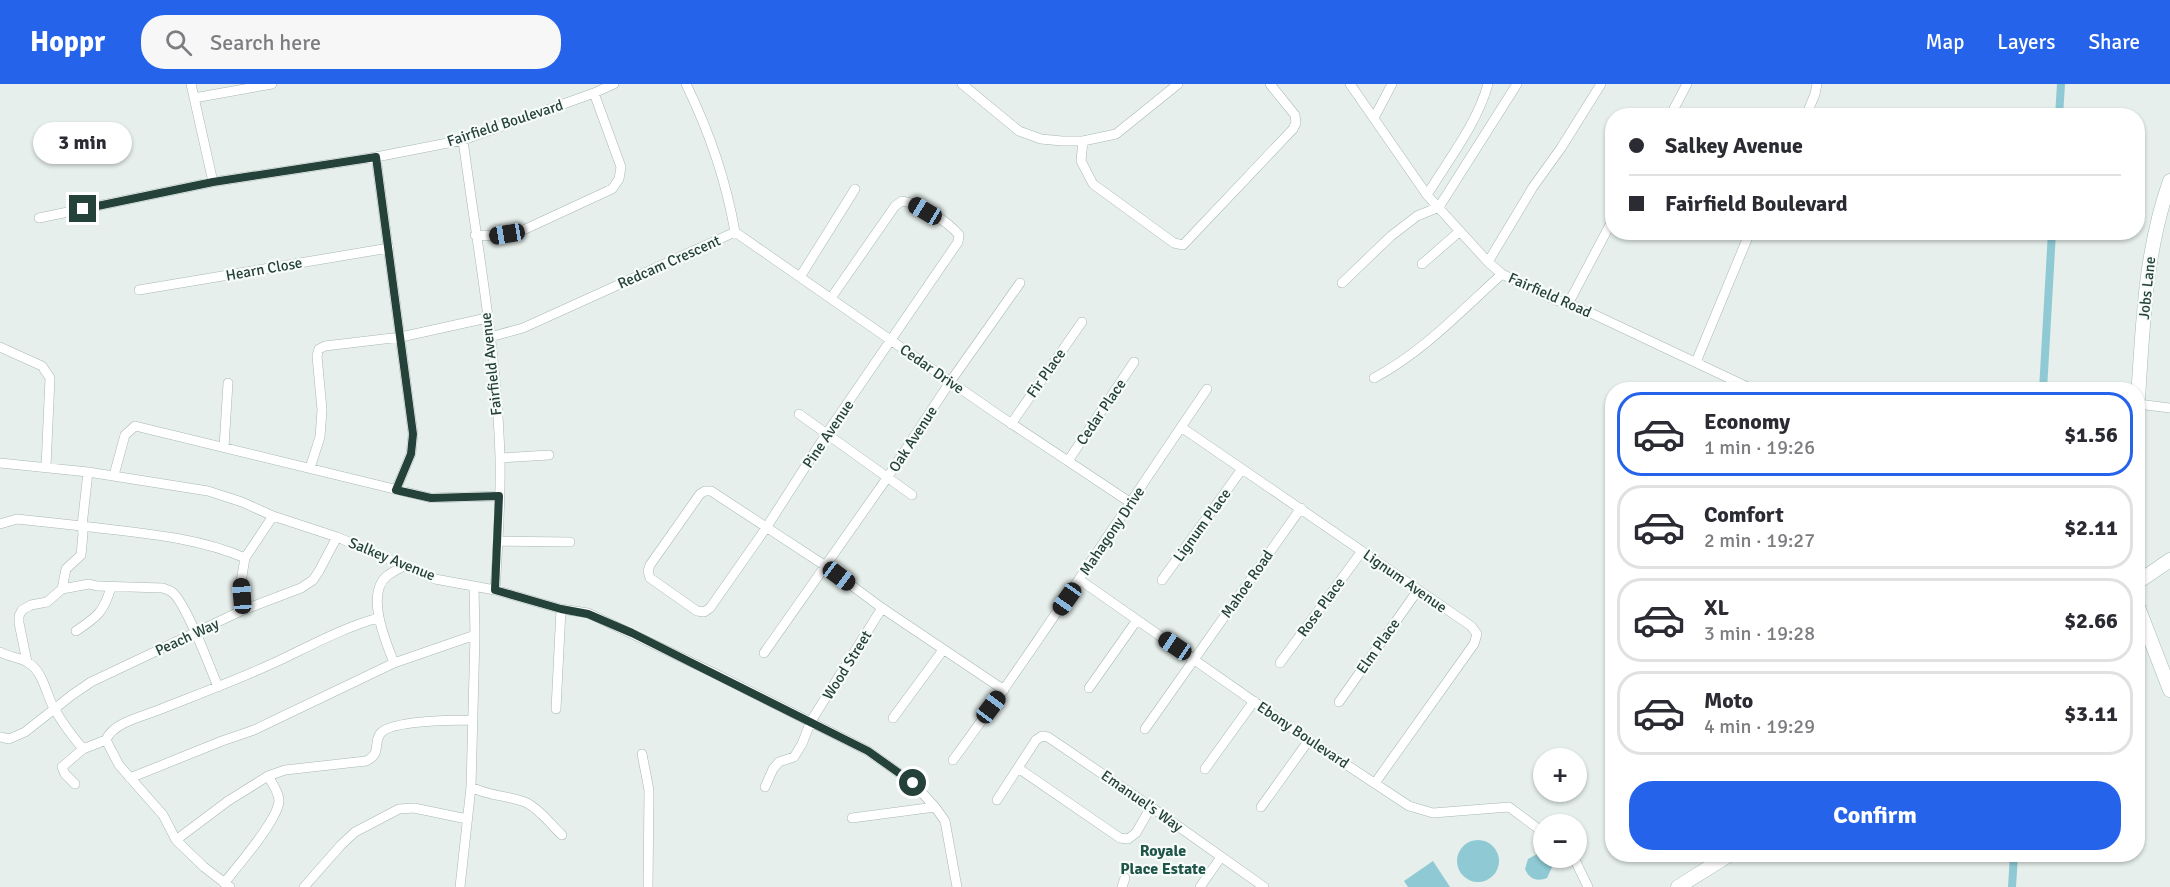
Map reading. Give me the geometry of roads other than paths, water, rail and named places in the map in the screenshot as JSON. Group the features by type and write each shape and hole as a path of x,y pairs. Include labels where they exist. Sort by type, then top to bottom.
{"street":[{"path":"191,84 213,182"},
{"path":"194,98 272,84"},
{"name":"Fairfield Boulevard","path":"39,218 213,182 376,157 463,140 614,84"},
{"name":"Redcam Crescent","path":"490,337 523,328 735,232 728,193 686,84"},
{"path":"962,84 1019,130 1041,139 1083,141 1116,134 1178,84"},
{"path":"1083,141 1081,161 1093,184 1174,243 1183,245 1293,129 1296,123 1295,115 1270,84"},
{"name":"Fairfield Road","path":"1350,84 1427,195 1488,262 1502,273 1551,298 1737,382"},
{"path":"1374,118 1392,84"},
{"path":"1427,195 1473,119 1485,96 1488,84"},
{"path":"1342,283 1391,236 1417,216 1439,207 1517,84"},
{"path":"1488,262 1533,187 1561,148 1601,84"},
{"path":"1674,108 1687,84"},
{"path":"1809,108 1817,84"},
{"path":"475,235 495,236 519,232 612,189 619,179 621,167 594,93"},
{"name":"Fairfield Avenue","path":"463,140 490,337 500,458 495,590"},
{"path":"376,157 413,434 411,454 396,490"},
{"name":"Jobs Lane","path":"2139,382 2145,305 2154,233 2169,187"},
{"path":"800,277 855,189"},
{"name":"Pine Avenue","path":"766,528 711,491 705,491 693,503 650,565 648,571 650,578 697,611 704,612 710,608 766,528 827,433 958,242 958,235 953,227 910,202 902,201 895,206 831,298"},
{"path":"1422,264 1460,231"},
{"name":"Cedar Drive","path":"735,232 1011,424 1131,503"},
{"path":"1568,304 1605,234"},
{"path":"1696,362 1747,240"},
{"name":"Hearn Close","path":"139,290 388,248"},
{"path":"1374,378 1396,366 1427,342 1502,273"},
{"name":"Oak Avenue","path":"764,653 1020,283"},
{"path":"310,468 320,437 322,410 317,356 319,350 325,346 401,337 487,318"},
{"name":"Fir Place","path":"1011,424 1082,322"},
{"path":"0,347 42,366 50,378 46,466"},
{"name":"Cedar Place","path":"1068,461 1134,362"},
{"path":"224,447 228,383"},
{"name":"Mahagony Drive","path":"953,760 1080,580 1207,390"},
{"path":"2145,405 2170,408"},
{"path":"799,414 912,495"},
{"path":"114,476 125,435 135,426 431,498 499,496"},
{"name":"Lignum Avenue","path":"1181,427 1301,508 1471,627 1477,634 1474,644 1375,783"},
{"path":"500,458 549,456"},
{"name":"Salkey Avenue","path":"0,463 46,466 208,491 242,501 273,516 337,537 435,579 495,590 561,609 588,614 606,621 868,751 913,783 945,821 957,887"},
{"name":"Lignum Place","path":"1162,580 1242,469"},
{"path":"62,589 66,569 81,555 88,472"},
{"name":"Mahoe Road","path":"1145,729 1301,508"},
{"path":"243,610 241,582 245,558 273,516"},
{"path":"0,524 17,519 179,539 227,550 245,558"},
{"path":"766,528 824,565 882,608 1004,690"},
{"name":"Peach Way","path":"0,737 9,739 26,732 91,682 243,610 301,588 313,580 337,537"},
{"path":"498,541 570,542"},
{"name":"Rose Place","path":"1280,663 1362,551"},
{"path":"2145,577 2170,560"},
{"path":"394,663 378,618 378,590 386,576 404,566"},
{"name":"Ebony Boulevard","path":"1080,580 1309,740 1409,806 1433,813 1509,807 1533,825"},
{"path":"83,749 54,709 47,688 27,662 19,616 22,610 31,605 47,602 62,589 90,584 111,587 151,587 172,591 196,633 218,687"},
{"path":"76,631 101,613 111,587"},
{"path":"460,887 471,787 474,587"},
{"name":"Elm Place","path":"1339,702 1418,590"},
{"name":"Wood Street","path":"765,787 773,769 779,762 794,757 811,721 882,608"},
{"path":"556,709 561,609"},
{"path":"75,784 65,774 62,767 83,749 106,740 115,728 288,657 334,633 378,618"},
{"path":"1089,688 1137,620"},
{"path":"2145,625 2170,690"},
{"path":"130,778 254,730 394,663 475,635"},
{"path":"893,718 943,650"},
{"path":"0,652 10,658 27,662"},
{"path":"1205,769 1254,701"},
{"path":"176,840 228,801 268,776 285,770 366,761 372,758 377,751 382,731 390,728 441,720 473,720"},
{"name":"Emanuel's Way","path":"1018,768 1036,740 1042,736 1048,737 1152,807 1257,885"},
{"path":"106,740 119,765 163,815 176,840 227,885 273,817 279,802 277,791 268,776"},
{"path":"1261,807 1309,740"},
{"path":"642,754 649,790 648,887"},
{"path":"997,800 1018,768 1120,838 1128,839 1136,833 1152,807"},
{"path":"471,787 496,796 524,802 535,808 562,835"},
{"path":"852,818 935,807"},
{"path":"303,887 341,844 355,832 399,809 414,808 467,819"},
{"path":"1200,887 1221,858"},
{"path":"1678,887 1718,862"},
{"path":"1579,868 1588,887"}],"water":[{"path":"1478,840 1486,841 1493,846 1498,853 1498,869 1493,876 1486,881 1478,882 1470,881 1463,876 1458,869 1457,861 1458,853 1463,846 1470,841"},
{"path":"1533,856 1533,868 1552,868 1547,878 1540,880 1531,877 1525,869 1528,859"},
{"path":"1433,861 1450,887 1408,887 1404,881"}],"waterway":[{"path":"2060,108 2061,84"},
{"path":"2043,382 2052,240"},
{"path":"2012,887 2014,862"}],"district":[{"name":"Royale Place Estate","path":"1163,860"}]}
